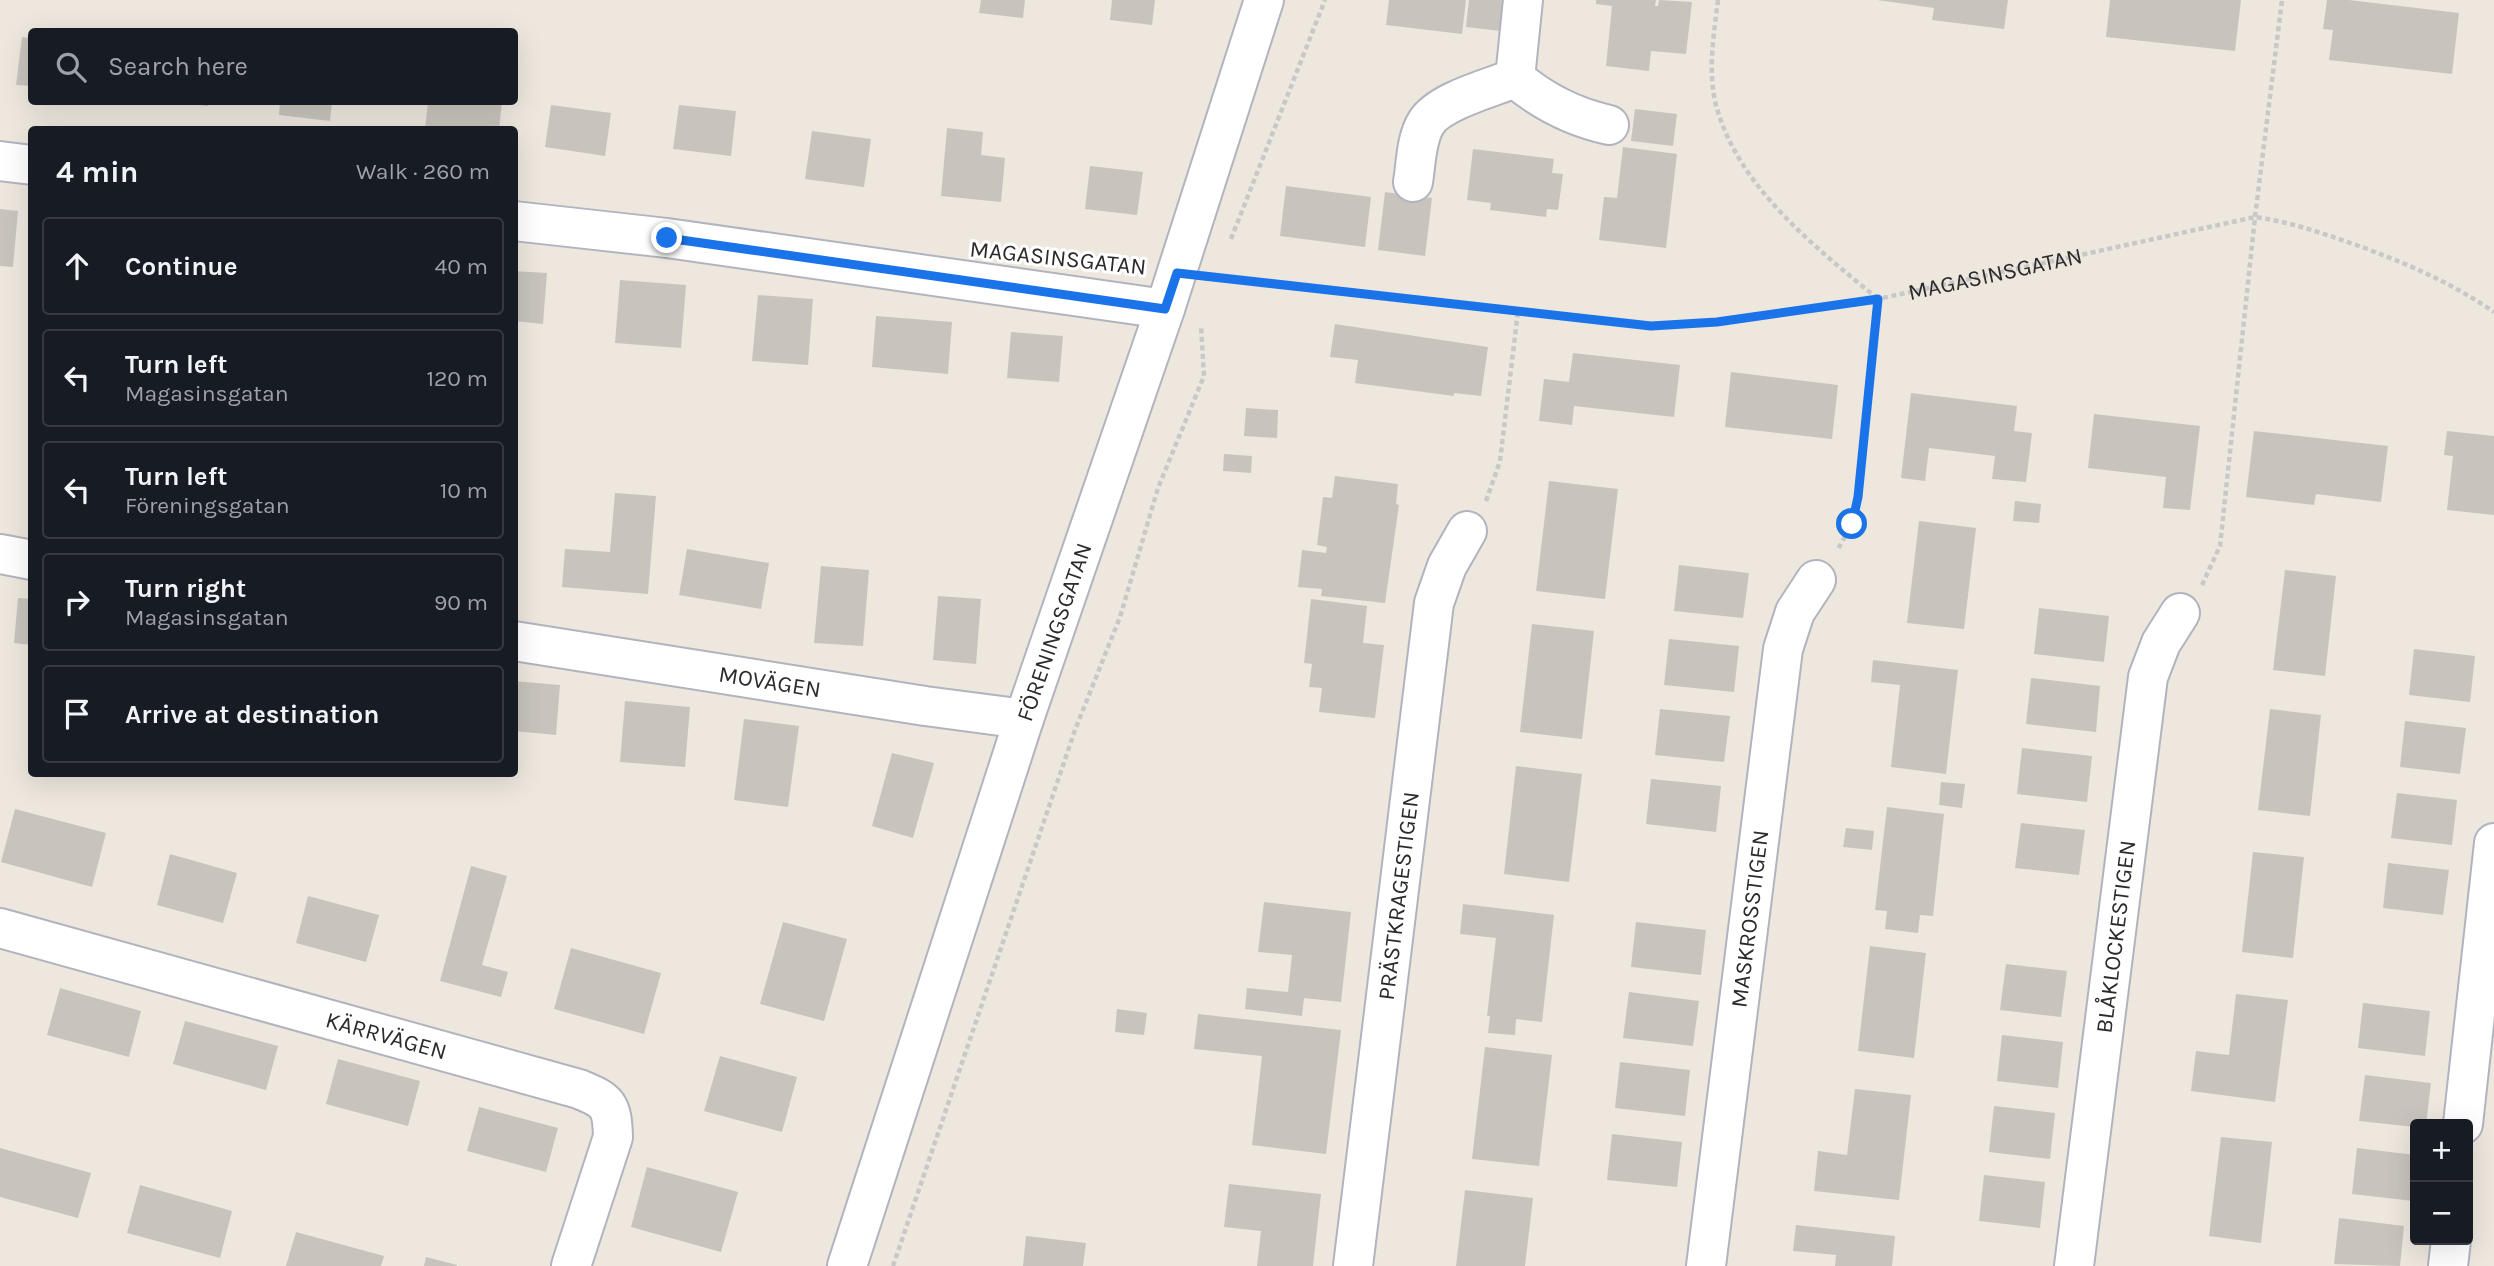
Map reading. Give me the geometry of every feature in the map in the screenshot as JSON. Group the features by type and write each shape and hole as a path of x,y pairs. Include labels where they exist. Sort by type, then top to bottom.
{"street":[{"name":"FÖRENINGSGATAN","path":"848,1266 1024,719 1165,309 1264,0"},
{"path":"1514,78 1523,0"},
{"path":"1514,78 1556,107 1583,119 1609,125"},
{"path":"1413,182 1419,141 1425,124 1433,114 1450,104 1514,78"},
{"path":"0,161 28,164"},
{"name":"MAGASINSGATAN","path":"518,221 667,238 1165,309"},
{"name":"PRÄSTKRAGESTIGEN","path":"1353,1266 1434,603 1447,566 1467,531"},
{"path":"0,554 28,559"},
{"name":"MASKROSSTIGEN","path":"1706,1266 1783,649 1795,612 1816,580"},
{"name":"BLÅKLOCKESTIGEN","path":"2074,1266 2148,677 2161,643 2180,613"},
{"name":"MOVÄGEN","path":"518,642 925,706 1024,719"},
{"path":"2464,1119 2494,843"},
{"name":"KÄRRVÄGEN","path":"0,928 579,1089 603,1099 612,1116 613,1137 571,1266"},
{"path":"2448,1266 2450,1245"}],"path":[{"path":"1230,242 1325,0"},
{"path":"1718,0 1712,73 1715,100 1725,130 1741,159 1772,203 1812,245 1878,299 1858,497 1852,524 1816,580"},
{"path":"2180,613 2204,582 2220,546 2255,217 2282,0"},
{"name":"MAGASINSGATAN","path":"1177,273 1651,326 1679,326 1878,299 2255,217 2282,220 2409,264 2437,277 2494,312"},
{"path":"1213,289 1221,266"},
{"path":"1467,531 1485,502 1500,461 1518,311"},
{"path":"892,1266 1075,730 1119,617 1158,488 1204,376 1201,321"}],"building":[{"path":"981,0 1025,0 1023,18 979,13"},
{"path":"1112,0 1155,0 1152,25 1110,20"},
{"path":"1389,0 1466,0 1462,34 1386,25"},
{"path":"1469,0 1504,0 1501,31 1466,27"},
{"path":"1596,0 1656,0 1655,6 1658,6 1659,0 1692,2 1686,54 1651,51 1649,71 1606,66 1612,6 1596,4"},
{"path":"1877,0 2008,0 2004,29 1932,20 1934,8"},
{"path":"2110,0 2241,0 2235,51 2106,37"},
{"path":"2327,0 2349,0 2459,13 2452,74 2329,60 2333,30 2323,29"},
{"path":"22,37 28,38 28,86 16,85"},
{"path":"280,105 332,105 330,121 279,115"},
{"path":"428,105 502,105 499,126 425,126"},
{"path":"551,105 611,113 605,156 545,147"},
{"path":"679,105 736,111 731,156 673,149"},
{"path":"1635,109 1677,114 1673,146 1631,141"},
{"path":"947,128 983,132 981,155 1005,158 1001,202 941,196"},
{"path":"812,131 871,139 864,187 805,179"},
{"path":"1623,147 1677,154 1666,248 1599,240 1604,197 1617,198"},
{"path":"1473,149 1554,159 1552,173 1563,174 1558,210 1547,209 1546,217 1490,210 1491,203 1467,200"},
{"path":"1090,166 1143,172 1137,215 1085,209"},
{"path":"1286,186 1371,197 1365,247 1280,236"},
{"path":"1385,192 1432,198 1425,256 1378,250"},
{"path":"0,209 18,211 13,267 0,266"},
{"path":"518,271 547,273 543,324 518,321"},
{"path":"620,280 686,285 681,348 615,343"},
{"path":"758,295 813,299 808,365 752,361"},
{"path":"876,316 952,322 948,374 872,367"},
{"path":"1335,324 1488,347 1481,396 1454,393 1454,396 1355,383 1358,360 1330,357"},
{"path":"1011,332 1063,336 1059,382 1007,378"},
{"path":"1573,353 1680,365 1674,417 1574,406 1572,425 1539,421 1544,379 1569,382"},
{"path":"1731,372 1838,385 1832,439 1725,427"},
{"path":"1911,393 2017,406 2014,431 2032,433 2026,482 1992,479 1995,456 1929,448 1925,481 1901,478"},
{"path":"1246,408 1278,410 1277,438 1244,436"},
{"path":"2094,414 2200,426 2190,510 2163,508 2166,477 2088,468"},
{"path":"2254,431 2388,446 2381,502 2316,494 2314,505 2246,497"},
{"path":"2447,431 2494,436 2494,515 2447,510 2453,456 2444,455"},
{"path":"1224,454 1252,456 1251,473 1223,471"},
{"path":"1335,476 1398,484 1396,504 1399,505 1385,603 1321,596 1322,589 1298,587 1302,550 1326,553 1327,547 1317,545 1323,497 1332,498"},
{"path":"1549,481 1618,489 1605,599 1536,591"},
{"path":"615,493 656,496 648,594 562,587 565,549 610,552"},
{"path":"2015,501 2041,504 2039,523 2013,521"},
{"path":"1919,521 1976,528 1964,629 1907,623"},
{"path":"687,549 769,563 761,609 679,595"},
{"path":"1679,565 1749,573 1743,618 1674,611"},
{"path":"821,566 869,570 863,646 814,643"},
{"path":"2285,570 2336,576 2325,676 2273,670"},
{"path":"938,596 981,599 976,664 933,660"},
{"path":"18,598 28,599 28,645 14,643"},
{"path":"1311,599 1367,606 1363,643 1384,645 1375,718 1319,712 1322,688 1309,687 1312,664 1304,663"},
{"path":"2039,608 2109,616 2104,662 2034,654"},
{"path":"1532,624 1594,631 1582,739 1520,732"},
{"path":"1669,639 1739,646 1734,692 1664,685"},
{"path":"2414,649 2475,656 2470,702 2409,695"},
{"path":"1873,660 1958,670 1946,774 1891,767 1900,685 1871,682"},
{"path":"2031,678 2100,686 2096,732 2026,724"},
{"path":"518,681 560,685 556,735 518,731"},
{"path":"625,701 690,707 685,767 620,762"},
{"path":"1660,709 1730,716 1724,762 1655,755"},
{"path":"2270,709 2321,715 2310,816 2258,810"},
{"path":"744,719 799,726 788,807 734,800"},
{"path":"2405,721 2466,728 2460,774 2400,767"},
{"path":"2022,748 2092,756 2087,802 2017,794"},
{"path":"892,753 934,763 913,838 872,826"},
{"path":"1516,766 1582,774 1569,882 1504,874"},
{"path":"1651,779 1721,786 1716,832 1646,824"},
{"path":"1941,782 1965,784 1962,808 1939,805"},
{"path":"2397,793 2457,800 2452,845 2391,838"},
{"path":"1887,807 1944,814 1933,916 1920,915 1918,933 1885,929 1887,911 1875,910"},
{"path":"15,809 106,833 92,887 1,862"},
{"path":"2021,823 2085,830 2079,875 2015,868"},
{"path":"1846,828 1874,831 1872,850 1843,847"},
{"path":"2253,852 2304,857 2293,958 2242,952"},
{"path":"170,854 237,873 223,923 157,905"},
{"path":"2388,863 2449,870 2443,915 2383,908"},
{"path":"471,866 507,876 482,965 508,972 501,997 440,981"},
{"path":"308,896 379,915 366,962 296,943"},
{"path":"1264,902 1351,912 1341,1002 1304,998 1302,1016 1245,1009 1247,988 1288,992 1292,955 1258,952"},
{"path":"1463,904 1554,915 1542,1022 1516,1019 1515,1035 1488,1033 1490,1016 1487,1016 1496,938 1460,934"},
{"path":"783,922 847,939 824,1021 760,1004"},
{"path":"1636,922 1706,930 1701,975 1631,967"},
{"path":"1870,946 1926,953 1914,1058 1858,1051"},
{"path":"571,948 661,973 644,1034 554,1009"},
{"path":"2006,964 2067,971 2061,1017 2000,1010"},
{"path":"60,988 141,1011 129,1057 47,1035"},
{"path":"1629,992 1699,1001 1693,1046 1623,1038"},
{"path":"2236,994 2288,1000 2275,1102 2191,1091 2196,1051 2229,1055"},
{"path":"2363,1003 2430,1011 2425,1056 2358,1048"},
{"path":"1117,1009 1147,1013 1144,1035 1115,1032"},
{"path":"1198,1014 1341,1030 1326,1154 1252,1145 1262,1056 1194,1049"},
{"path":"185,1021 278,1046 266,1090 173,1064"},
{"path":"2002,1035 2063,1042 2058,1088 1997,1081"},
{"path":"1485,1047 1552,1055 1539,1166 1472,1159"},
{"path":"720,1056 797,1077 782,1132 704,1111"},
{"path":"338,1059 420,1081 408,1126 326,1104"},
{"path":"1620,1062 1690,1070 1685,1116 1615,1108"},
{"path":"2365,1075 2431,1083 2427,1119 2410,1119 2410,1126 2359,1121"},
{"path":"1855,1089 1911,1095 1899,1200 1814,1191 1818,1151 1847,1155"},
{"path":"1994,1106 2055,1113 2050,1159 1989,1152"},
{"path":"479,1107 558,1128 546,1172 467,1151"},
{"path":"1612,1134 1682,1142 1677,1187 1607,1180"},
{"path":"2221,1137 2272,1142 2261,1243 2209,1236"},
{"path":"0,1148 91,1173 78,1218 0,1197"},
{"path":"2357,1148 2410,1154 2410,1201 2352,1194"},
{"path":"647,1167 738,1192 721,1252 631,1227"},
{"path":"1984,1175 2045,1182 2040,1228 1979,1221"},
{"path":"1229,1184 1321,1194 1313,1266 1257,1266 1261,1231 1224,1227"},
{"path":"140,1185 232,1211 220,1258 127,1233"},
{"path":"1465,1190 1533,1198 1525,1266 1456,1266"},
{"path":"2339,1218 2404,1226 2400,1266 2334,1264"},
{"path":"1796,1225 1895,1236 1892,1266 1835,1266 1836,1255 1793,1251"},
{"path":"296,1232 384,1256 381,1266 286,1266"},
{"path":"1026,1236 1086,1243 1083,1266 1023,1266"},
{"path":"426,1257 457,1265 457,1266 424,1266"}],"route":[{"path":"667,238 1165,309 1177,273 1651,326 1717,322 1878,299 1858,497 1852,524"}]}
